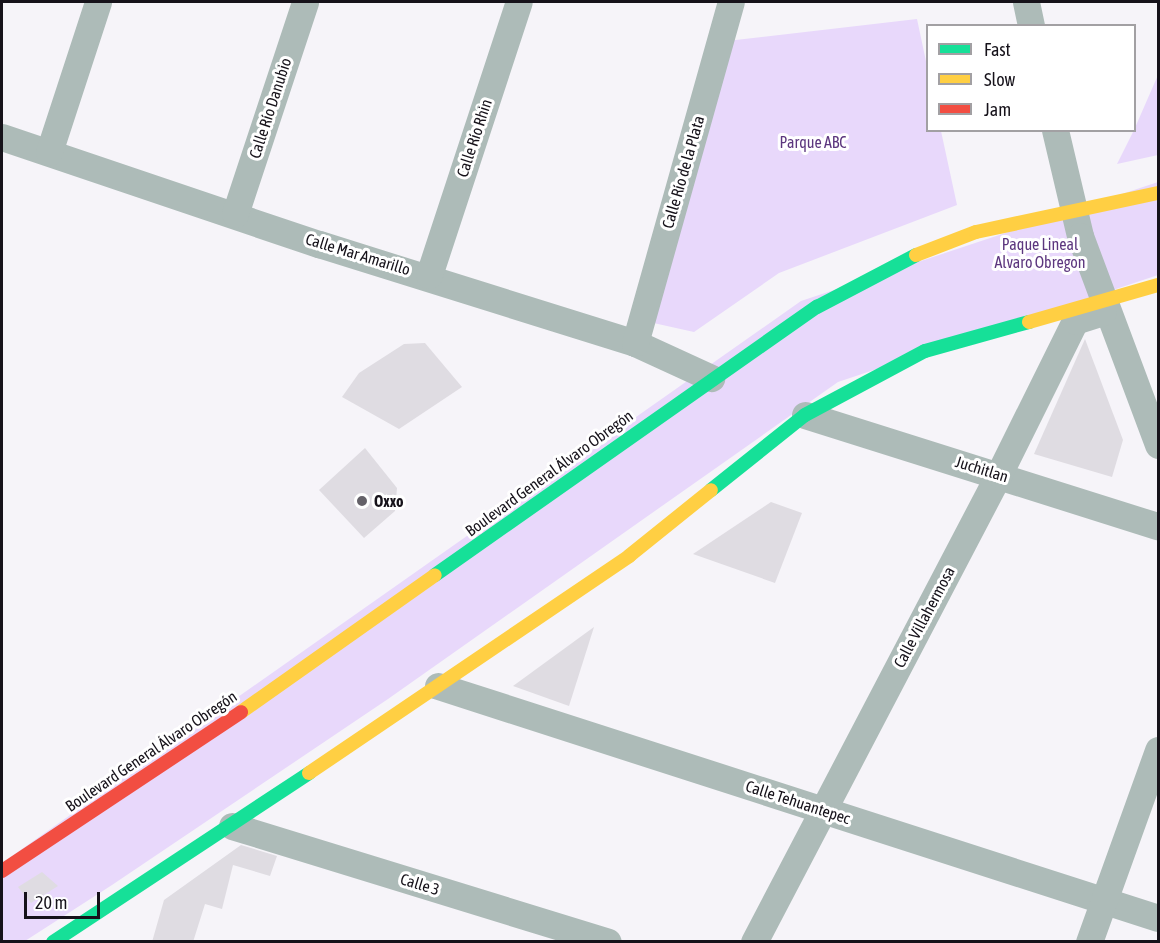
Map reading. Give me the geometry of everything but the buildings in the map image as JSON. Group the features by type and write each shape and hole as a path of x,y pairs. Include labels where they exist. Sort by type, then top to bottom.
{"main road":[{"name":"Boulevard General Álvaro Obregón","path":"2,871 195,744 711,378 817,307 915,255 976,232 1073,209 1158,193"},
{"path":"53,942 232,826 629,556 805,415 926,351 1104,304 1158,285"}],"street":[{"path":"49,152 98,2"},
{"name":"Calle Río Danubio","path":"235,214 305,2"},
{"name":"Calle Río Rhin","path":"429,275 519,2"},
{"name":"Calle Río de la Plata","path":"635,343 730,2"},
{"path":"1026,2 1031,24"},
{"path":"1055,132 1073,209 1104,304 1158,445"},
{"name":"Calle Mar Amarillo","path":"2,137 319,244 429,275 635,343 711,378"},
{"name":"Calle Villahermosa","path":"754,942 999,474 1075,321 1104,304"},
{"name":"Juchitlan","path":"805,415 999,474 1158,526"},
{"name":"Calle Tehuantepec","path":"438,686 1158,918"},
{"path":"1089,942 1106,901 1158,750"},
{"name":"Calle 3","path":"232,826 609,942"}],"green space":[{"name":"Parque ABC","path":"917,19 926,61 926,132 941,132 957,205 779,273 694,332 649,322 727,41"},
{"path":"1158,75 1158,155 1117,164 1133,132 1136,132 1136,125"},
{"name":"Paque Lineal Alvaro Obregon","path":"1158,182 1158,275 838,382 388,699 112,885 25,941 2,941 2,863 801,301"}],"traffic: fast":[{"path":"435,575 817,307 916,255"},
{"path":"711,490 805,415 925,351 1029,322"},
{"path":"53,942 309,773"}],"traffic: slow":[{"path":"916,255 976,232 1158,193"},
{"path":"1029,322 1158,285"},
{"path":"309,773 629,556 711,490"},
{"path":"241,712 435,575"}],"traffic: jam":[{"path":"2,871 241,712"}],"place":[{"name":"Oxxo","path":"362,501"}]}
